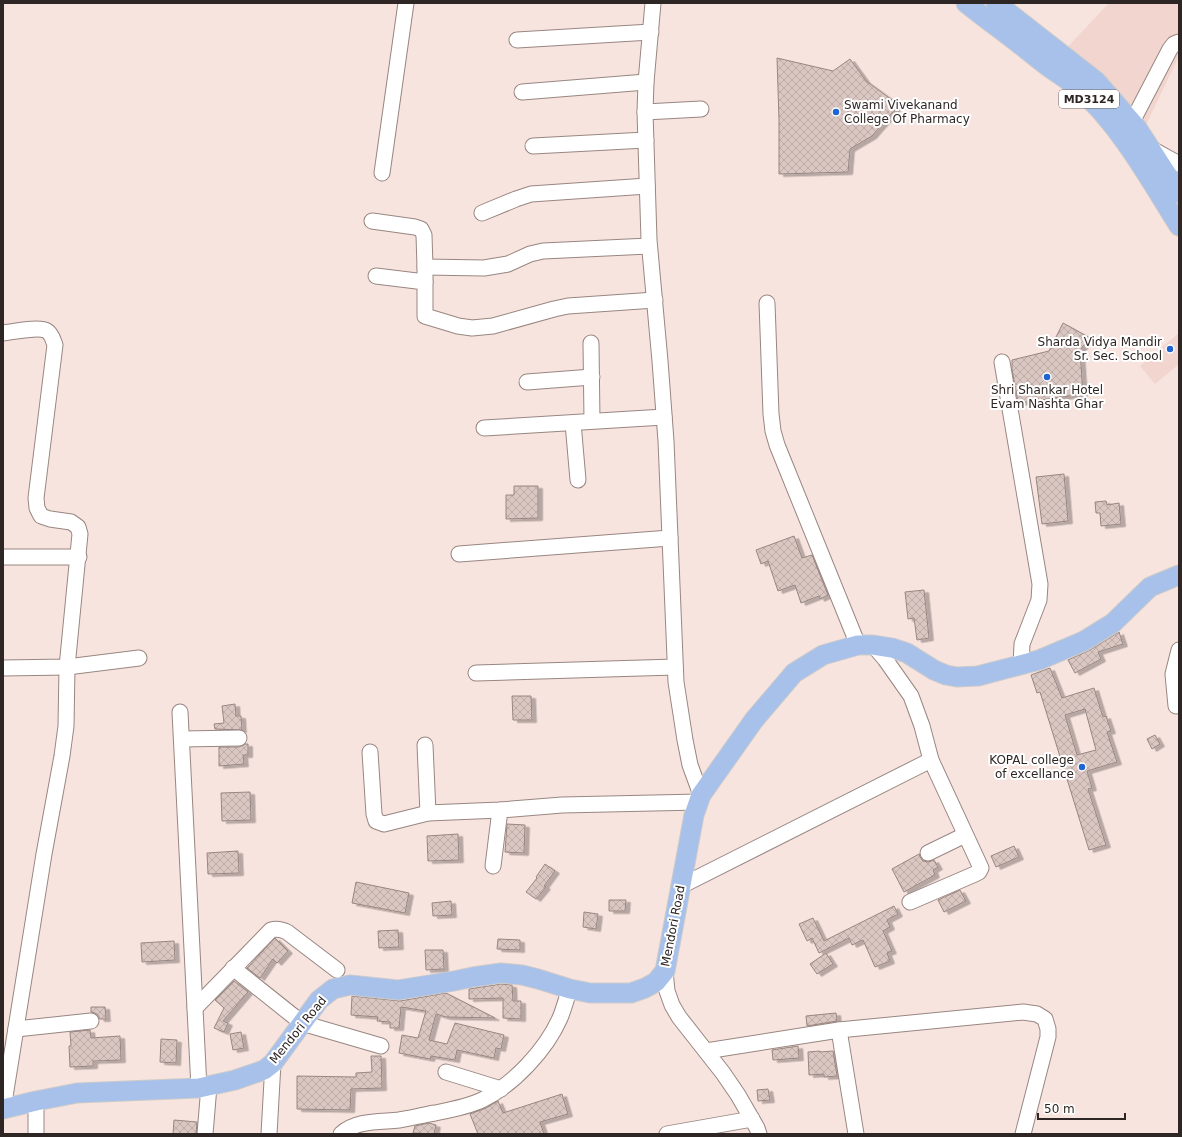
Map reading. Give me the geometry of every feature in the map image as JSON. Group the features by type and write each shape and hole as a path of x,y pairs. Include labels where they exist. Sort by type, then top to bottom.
{"main road":[{"name":"MD3124","path":"966,3 1043,63 1077,87 1104,115 1132,152 1179,226"},
{"path":"996,3 1096,81 1132,122 1179,193"},
{"name":"Mendori Road","path":"3,1109 77,1093 204,1087 235,1080 264,1070 273,1063 319,1000 333,989 350,985 398,990 501,973 522,975 570,989 590,993 631,992 645,988 656,982 665,971 694,816 700,798 754,720 794,673 823,655 866,645 892,648 907,653 934,670 946,675 957,677 978,676 1051,656 1084,641 1113,623 1150,587 1179,575"}],"street":[{"path":"382,173 406,3"},
{"path":"370,752 374,814 376,821 384,824 428,813 700,798 690,765 676,682 664,417 655,300 649,246 645,112 646,82 654,3"},
{"path":"517,40 651,32"},
{"path":"1132,122 1170,49 1174,44 1179,42"},
{"path":"522,92 646,82"},
{"path":"645,112 701,109"},
{"path":"533,146 646,140"},
{"path":"1150,148 1179,164"},
{"path":"482,213 531,194 647,186"},
{"path":"372,221 421,229 424,235 425,316 458,326 472,328 493,326 568,306 655,300"},
{"path":"425,267 484,268 508,264 530,254 543,251 649,246"},
{"path":"376,276 425,282"},
{"path":"767,302 771,414 777,445 866,645 885,659 911,696 922,726 931,760 981,868 979,872 910,902"},
{"path":"3,333 38,329 46,331 52,336 55,345 36,498 37,508 41,516 71,522 78,527 80,534 79,557 67,667 66,726 62,756 44,854 3,1109"},
{"path":"591,343 592,421"},
{"path":"1002,362 1040,584 1039,600 1022,644 1021,665"},
{"path":"527,382 592,377"},
{"path":"484,428 664,417"},
{"path":"573,423 578,480"},
{"path":"459,554 670,538"},
{"path":"3,557 79,557"},
{"path":"1176,706 1173,674 1179,650"},
{"path":"3,668 67,667 139,658"},
{"path":"476,672 675,667"},
{"path":"180,712 195,1008 204,1087 205,1134"},
{"path":"182,739 239,738"},
{"path":"425,745 428,813"},
{"path":"681,886 931,760"},
{"path":"493,866 500,810"},
{"path":"928,853 965,835"},
{"path":"195,1008 271,930 276,928 287,932 338,970"},
{"path":"233,968 302,1023 381,1046"},
{"path":"665,971 667,991 672,1005 679,1017 738,1095 759,1134"},
{"path":"341,1134 345,1130 362,1124 399,1120 456,1109 481,1101 501,1089 524,1069 544,1045 560,1018 570,989"},
{"path":"706,1051 840,1030 1023,1012 1036,1014 1045,1019 1048,1029 1048,1037 1022,1134"},
{"path":"16,1029 91,1021"},
{"path":"840,1030 856,1134"},
{"path":"269,1134 273,1063"},
{"path":"446,1072 501,1089"},
{"path":"36,1101 36,1134"},
{"path":"667,1134 752,1119"}],"shaded area":[{"path":"1109,3 1179,3 1179,56 1145,127 1061,54"},
{"name":"Sharda Vidya Mandir Sr. Sec. School","path":"1179,333 1179,364 1155,384 1140,366"}],"building":[{"name":"Swami Vivekanand College Of Pharmacy","path":"777,58 833,71 850,59 866,81 899,105 872,136 850,149 848,172 779,174"},
{"name":"Shri Shankar Hotel Evam Nashta Ghar","path":"1063,323 1090,338 1080,350 1083,394 1020,403 1018,402 1012,369 1012,360 1049,351"},
{"path":"1064,474 1068,521 1042,524 1036,477"},
{"path":"514,486 538,486 538,518 506,519 506,495 514,495"},
{"path":"1106,501 1107,505 1119,503 1121,524 1101,526 1100,513 1096,513 1095,502"},
{"path":"794,536 802,558 812,555 828,595 820,599 819,596 801,603 795,585 778,591 768,561 761,564 756,550"},
{"path":"924,590 929,638 917,640 914,618 908,619 905,592"},
{"path":"1119,632 1123,644 1098,652 1101,659 1075,673 1068,660 1090,650"},
{"name":"KOPAL college of excellance","path":"1050,668 1062,698 1094,688 1103,717 1106,716 1111,731 1107,732 1117,762 1087,771 1092,788 1088,789 1106,845 1089,850 1040,692 1037,693 1031,675","holes":["1085,709 1096,750 1077,755 1065,715"]},
{"path":"512,696 531,696 532,720 513,720"},
{"path":"235,704 236,716 241,716 242,730 215,729 214,724 224,723 222,706"},
{"path":"1155,735 1160,744 1152,749 1147,739"},
{"path":"248,744 248,755 243,755 244,764 219,766 219,747 239,747"},
{"path":"250,792 251,820 222,821 221,793"},
{"path":"507,824 525,825 524,853 505,852"},
{"path":"458,834 459,860 428,861 427,836"},
{"path":"1014,846 1019,857 996,867 991,856"},
{"path":"238,851 239,873 208,874 207,853"},
{"path":"919,854 923,861 928,862 934,860 938,867 933,870 935,875 904,892 892,869"},
{"path":"545,864 555,871 544,886 546,887 536,899 526,892 537,878 536,877"},
{"path":"356,882 409,893 405,913 352,903"},
{"path":"960,890 966,901 944,912 938,900"},
{"path":"609,900 626,900 625,911 609,911"},
{"path":"451,901 452,915 433,916 432,903"},
{"path":"894,906 898,914 887,920 890,927 883,931 892,951 887,953 890,961 875,967 863,940 852,945 849,938 819,953 812,938 807,941 799,924 813,918 824,941"},
{"path":"584,912 598,914 596,929 583,927"},
{"path":"398,930 399,947 379,948 378,931"},
{"path":"275,938 288,951 277,963 273,959 260,978 247,968"},
{"path":"498,939 520,940 520,950 497,949"},
{"path":"174,941 175,960 142,962 141,943"},
{"path":"425,950 443,950 444,969 426,970"},
{"path":"826,953 833,964 817,974 810,964"},
{"path":"234,981 248,992 223,1021 228,1023 224,1032 214,1028 224,1008 215,1000"},
{"path":"501,984 512,985 513,1001 521,1001 521,1019 503,1018 503,998 469,999 469,989"},
{"path":"446,993 495,1018 446,1017 436,1014 429,1040 447,1044 455,1023 504,1035 501,1049 496,1048 494,1058 457,1050 455,1060 431,1056 430,1059 399,1053 402,1035 418,1038 426,1011 401,1007 399,1028 390,1028 390,1022 377,1021 378,1017 351,1015 352,996 400,1001"},
{"path":"91,1007 105,1007 106,1019 100,1019 98,1015 91,1012"},
{"path":"836,1013 837,1021 807,1026 806,1016"},
{"path":"90,1030 91,1038 120,1036 121,1060 93,1061 93,1066 70,1067 70,1032"},
{"path":"241,1032 244,1048 233,1050 230,1034"},
{"path":"161,1039 177,1040 176,1063 160,1062"},
{"path":"798,1046 799,1058 773,1060 772,1050"},
{"path":"833,1051 837,1076 824,1077 824,1074 809,1075 808,1052"},
{"path":"371,1056 381,1056 382,1088 351,1089 350,1110 297,1109 297,1076 356,1077 356,1073 372,1072"},
{"path":"768,1089 770,1100 758,1101 757,1090"},
{"path":"562,1094 568,1114 540,1122 544,1134 478,1134 470,1114 486,1108 498,1101 503,1113"},
{"path":"174,1120 197,1122 196,1134 173,1134"},
{"path":"429,1123 436,1125 434,1134 413,1133 415,1126"}],"place":[{"name":"Swami Vivekanand College Of Pharmacy","path":"836,112"},
{"name":"Sharda Vidya Mandir Sr. Sec. School","path":"1170,349"},
{"name":"Shri Shankar Hotel Evam Nashta Ghar","path":"1047,377"},
{"name":"KOPAL college of excellance","path":"1082,767"}]}
